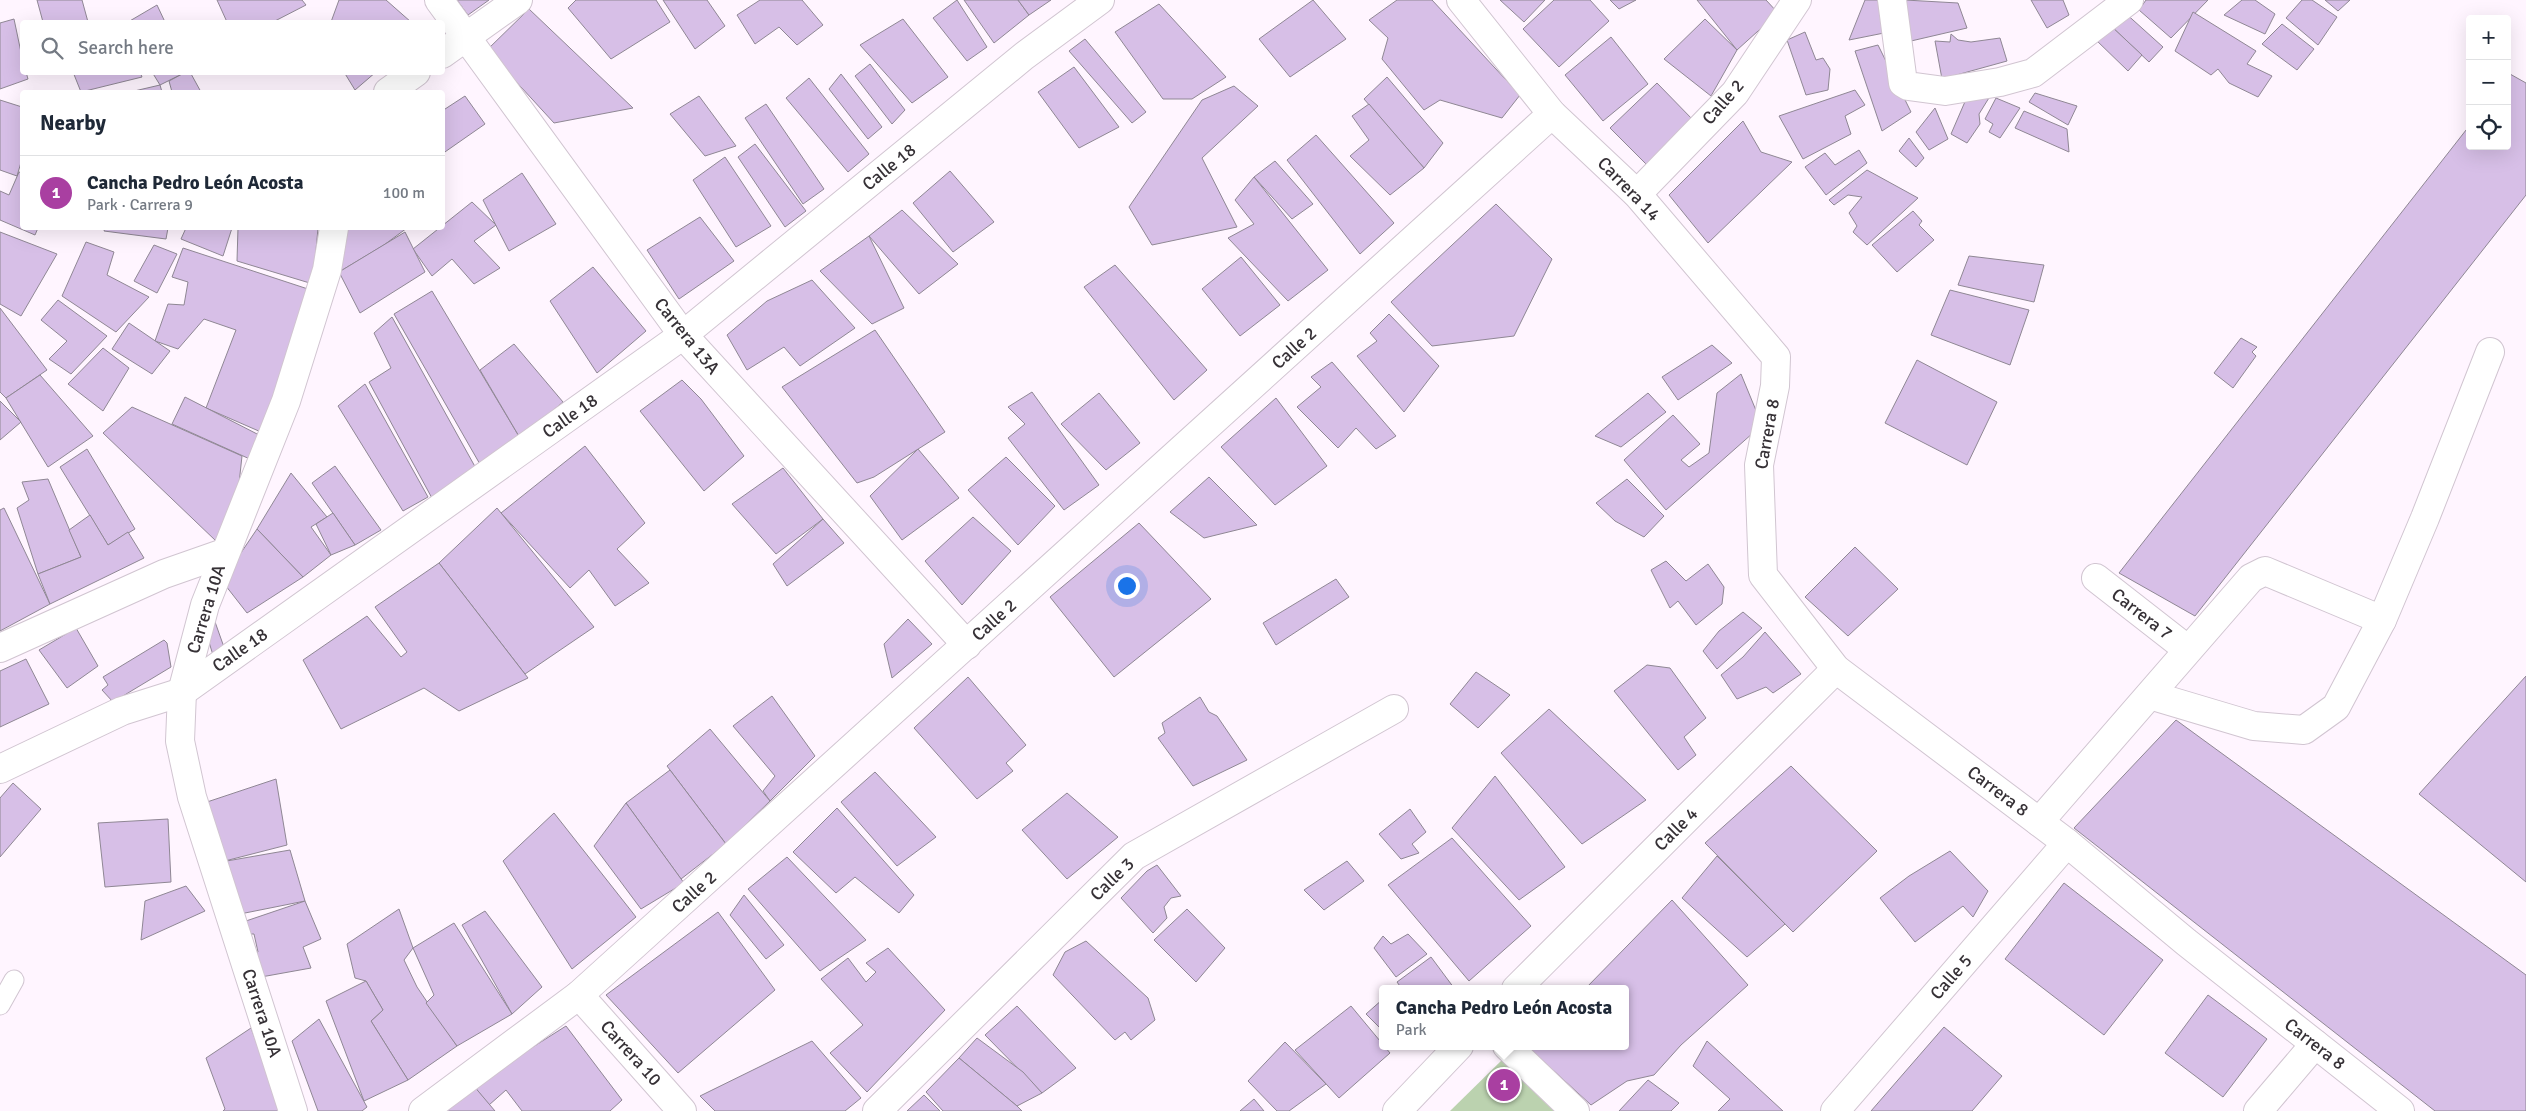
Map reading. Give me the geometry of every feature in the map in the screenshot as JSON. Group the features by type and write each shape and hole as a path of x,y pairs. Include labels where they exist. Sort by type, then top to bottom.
{"street":[{"name":"Carrera 13A","path":"439,0 467,36 682,335 967,645"},
{"path":"445,52 518,0"},
{"name":"Calle 18","path":"0,769 122,711 182,692 682,335 1024,56 1100,0"},
{"name":"Carrera 14","path":"1460,0 1552,114 1637,194 1776,357 1775,386"},
{"name":"Calle 2","path":"1637,194 1734,93 1797,0"},
{"path":"1892,0 1903,83 1908,86 1946,91 2000,82 2033,72 2130,0"},
{"path":"391,90 412,75"},
{"name":"Calle 2","path":"423,1111 579,995 1552,114"},
{"name":"Carrera 10A","path":"294,1111 192,797 180,741 182,692 205,605 224,553 286,401 327,270 334,230"},
{"path":"2150,695 2254,726 2304,730 2336,707 2382,620 2490,352"},
{"name":"Carrera 8","path":"1775,386 1759,465 1763,575 1836,669 2067,843 2186,942 2400,1111"},
{"path":"0,648 164,574 224,553"},
{"path":"2039,822 2052,804 2150,695 2187,649 2251,578 2265,571 2382,620"},
{"name":"Carrera 7","path":"2096,578 2187,649"},
{"name":"Calle 4","path":"1520,985 1836,669"},
{"name":"Calle 3","path":"876,1111 1134,856 1394,708"},
{"name":"Calle 5","path":"1835,1111 2067,843"},
{"name":"Carrera 10","path":"579,995 682,1111"},
{"path":"2258,1111 2315,1044"},
{"path":"1397,1111 1455,1050"},
{"path":"1511,1050 1575,1111"}],"lane":[{"path":"0,1005 14,980"}],"green space":[{"path":"1503,1059 1559,1111 1450,1111"}],"building":[{"path":"37,0 82,0 87,20 42,20"},
{"path":"217,0 302,0 306,5 277,20 226,20"},
{"path":"339,0 386,0 409,20 332,20"},
{"path":"457,0 489,0 468,15"},
{"path":"576,0 656,0 670,22 611,59 568,8"},
{"path":"663,0 707,0 725,26 695,49"},
{"path":"760,0 802,0 823,25 797,45 779,27 755,44 737,15"},
{"path":"957,0 987,47 967,61 933,18"},
{"path":"964,0 1018,0 1029,15 994,43"},
{"path":"1018,0 1051,0 1029,15"},
{"path":"1313,0 1346,39 1290,77 1259,39"},
{"path":"1397,0 1432,0 1520,95 1502,118 1440,100 1424,110 1382,59 1388,38 1369,20"},
{"path":"1500,0 1545,0 1524,22"},
{"path":"1554,0 1590,0 1609,21 1559,67 1523,29"},
{"path":"1610,0 1636,0 1619,9"},
{"path":"1697,0 1766,0 1778,13 1737,50"},
{"path":"1865,0 1885,0 1889,32 1849,40"},
{"path":"1905,0 1958,3 1967,28 1911,41"},
{"path":"2031,0 2063,0 2069,15 2047,28"},
{"path":"2146,0 2208,0 2171,38 2139,10"},
{"path":"2242,0 2255,0 2275,14 2265,34 2224,15"},
{"path":"2302,0 2312,0 2337,17 2318,45 2286,18"},
{"path":"2325,0 2350,0 2338,11"},
{"path":"1159,4 1226,77 1192,99 1163,99 1115,32"},
{"path":"157,5 164,20 131,20"},
{"path":"529,9 633,108 554,123 487,50"},
{"path":"2123,11 2163,47 2149,62 2111,26"},
{"path":"2193,12 2256,51 2247,64 2272,76 2258,97 2229,83 2218,69 2211,75 2175,51"},
{"path":"14,19 20,48 20,75 27,75 28,79 0,89 0,23"},
{"path":"903,19 948,77 912,103 860,45"},
{"path":"1705,19 1737,50 1711,96 1664,59"},
{"path":"2282,24 2314,49 2297,70 2262,44"},
{"path":"2111,26 2142,55 2128,71 2095,39"},
{"path":"1805,32 1816,60 1823,58 1830,69 1828,90 1806,95 1787,40"},
{"path":"1951,34 1958,40 1971,42 2000,38 2007,61 1942,79 1935,41 1950,42"},
{"path":"1611,37 1648,84 1603,121 1565,75"},
{"path":"1085,39 1146,112 1132,123 1069,51"},
{"path":"1878,45 1911,112 1882,131 1855,51"},
{"path":"870,64 905,110 892,124 855,76"},
{"path":"1074,67 1119,127 1079,148 1038,92"},
{"path":"841,74 882,127 868,139 829,89"},
{"path":"74,75 141,75 142,77 89,90 80,90"},
{"path":"154,75 180,75 160,85"},
{"path":"180,75 192,75 200,90 171,90 169,81"},
{"path":"346,75 372,75 355,90"},
{"path":"2511,75 2526,83 2526,195 2195,616 2119,573 2466,130 2466,150 2511,150"},
{"path":"1387,77 1443,143 1424,168 1364,99"},
{"path":"809,78 869,154 848,172 786,98"},
{"path":"1657,83 1694,121 1648,166 1610,128"},
{"path":"160,85 161,90 139,90"},
{"path":"1234,86 1258,106 1202,158 1237,227 1152,245 1129,207 1202,100"},
{"path":"1855,90 1865,105 1845,116 1851,134 1803,159 1779,116"},
{"path":"1992,93 1979,114 1980,124 1967,143 1951,134 1967,97"},
{"path":"2035,93 2077,106 2068,125 2029,102"},
{"path":"465,96 485,124 445,152 445,109"},
{"path":"699,96 736,146 705,156 670,114"},
{"path":"1996,98 2020,108 2000,138 1989,132 1993,124 1985,119"},
{"path":"0,100 20,106 20,166 17,176 0,170"},
{"path":"766,104 824,189 803,204 745,118"},
{"path":"1369,104 1424,168 1390,195 1350,156 1369,140 1352,116"},
{"path":"1935,108 1948,139 1929,150 1916,132"},
{"path":"2024,111 2067,129 2069,152 2015,128"},
{"path":"1743,121 1761,152 1792,162 1708,243 1669,195"},
{"path":"1316,135 1394,223 1360,254 1287,160"},
{"path":"1909,138 1924,158 1916,167 1899,151"},
{"path":"755,144 806,211 785,227 738,157"},
{"path":"1859,150 1867,163 1826,195 1805,167 1825,153 1835,165"},
{"path":"725,157 771,226 736,247 693,180"},
{"path":"1275,161 1313,204 1292,219 1254,177"},
{"path":"1867,170 1918,198 1867,245 1853,232 1857,226 1849,213 1862,197 1848,195 1834,205 1829,200"},
{"path":"950,171 994,222 953,252 913,203"},
{"path":"20,172 20,229 0,220 0,191 9,195"},
{"path":"522,173 556,224 509,251 483,200"},
{"path":"1254,177 1328,270 1288,301 1228,238 1254,224 1235,200"},
{"path":"472,202 496,225 474,241 500,268 474,284 452,259 432,276 413,249 437,230 445,230 445,224"},
{"path":"1496,204 1552,259 1514,336 1432,346 1391,302"},
{"path":"902,210 958,264 919,294 869,236"},
{"path":"1913,211 1922,221 1919,225 1934,240 1897,272 1872,245"},
{"path":"700,217 734,261 679,299 647,250"},
{"path":"23,230 37,230 35,235"},
{"path":"104,230 168,230 166,239"},
{"path":"185,230 231,230 223,256 181,239"},
{"path":"238,230 318,230 313,284 237,261"},
{"path":"337,230 404,230 384,245 339,272"},
{"path":"0,232 57,254 21,316 0,304"},
{"path":"405,232 425,272 360,313 339,272"},
{"path":"869,236 904,308 872,324 820,271"},
{"path":"86,242 114,252 107,275 149,297 116,332 62,296"},
{"path":"154,245 177,254 157,293 134,281"},
{"path":"183,248 311,290 261,432 206,408 236,330 204,319 178,349 155,341 168,304 184,305 188,282 172,277"},
{"path":"1969,256 2044,265 2034,302 1958,285"},
{"path":"1241,257 1280,305 1240,336 1202,289"},
{"path":"1115,265 1207,370 1174,400 1084,287"},
{"path":"593,267 646,331 597,373 550,301"},
{"path":"812,280 855,328 800,366 784,347 747,370 727,335 767,301"},
{"path":"1950,290 2029,310 2010,365 1931,335"},
{"path":"432,291 520,438 481,466 394,314"},
{"path":"58,300 107,336 71,374 49,359 67,341 41,320"},
{"path":"0,308 47,370 6,398 0,392"},
{"path":"1389,314 1439,366 1404,412 1357,356 1377,341 1370,333"},
{"path":"392,317 478,472 433,500 369,382 391,368 374,333"},
{"path":"129,323 170,351 152,374 112,349"},
{"path":"875,330 945,432 874,477 857,483 782,387"},
{"path":"2241,338 2257,347 2252,352 2256,356 2233,388 2214,373"},
{"path":"514,344 563,402 520,438 480,370"},
{"path":"1712,345 1732,363 1678,400 1662,377"},
{"path":"103,348 129,368 103,411 68,384"},
{"path":"1917,360 1997,402 1967,465 1885,423"},
{"path":"1332,362 1396,436 1376,449 1356,428 1338,448 1297,407 1321,387 1311,377"},
{"path":"1741,374 1762,425 1666,510 1624,460 1673,415 1700,444 1681,460 1689,467 1709,453 1717,393"},
{"path":"40,375 93,436 48,467 6,398"},
{"path":"682,380 701,399 744,456 704,491 640,411"},
{"path":"365,384 428,497 403,511 338,406"},
{"path":"1032,392 1099,485 1064,510 1008,438 1025,424 1008,407"},
{"path":"1099,393 1140,443 1106,470 1061,424"},
{"path":"1648,393 1666,412 1621,447 1595,436"},
{"path":"185,397 261,436 252,460 172,424"},
{"path":"1276,398 1327,466 1275,505 1221,447"},
{"path":"0,401 21,422 0,440"},
{"path":"132,407 242,456 237,502 216,541 103,433"},
{"path":"585,446 645,523 617,549 649,583 615,606 589,570 570,588 501,513"},
{"path":"87,449 135,529 108,545 60,467"},
{"path":"918,449 959,498 902,540 870,496"},
{"path":"1006,457 1055,506 1018,545 968,490"},
{"path":"335,466 381,530 355,545 312,483"},
{"path":"783,468 823,519 776,554 732,504"},
{"path":"291,473 327,517 311,527 331,555 303,577 257,529"},
{"path":"1209,477 1257,525 1204,538 1170,512"},
{"path":"48,479 81,557 38,574 17,508 29,500 22,482"},
{"path":"1627,479 1664,516 1644,537 1615,521 1596,503"},
{"path":"4,508 50,604 0,631 0,510"},
{"path":"497,508 594,627 525,674 439,563"},
{"path":"333,513 355,545 331,555 316,524"},
{"path":"90,515 108,545 128,532 144,558 50,604 38,574 81,557 69,530"},
{"path":"973,517 1011,551 962,605 925,561"},
{"path":"823,519 844,543 787,586 773,564"},
{"path":"1139,523 1211,599 1114,677 1050,597"},
{"path":"257,529 303,577 247,613 222,581"},
{"path":"1855,547 1898,589 1848,636 1805,597"},
{"path":"1666,561 1686,581 1708,564 1724,587 1722,604 1696,625 1678,601 1670,608 1651,570"},
{"path":"439,563 528,678 459,711 424,688 341,729 303,660 367,616 401,657 407,652 375,607"},
{"path":"1336,579 1349,597 1276,645 1263,623"},
{"path":"1743,612 1762,628 1717,669 1703,651 1719,631"},
{"path":"214,619 225,650 213,655 203,623"},
{"path":"908,619 932,644 892,678 884,644"},
{"path":"76,628 98,666 67,688 39,650"},
{"path":"1765,632 1801,674 1773,693 1766,687 1737,699 1721,675 1743,657"},
{"path":"164,640 167,643 171,667 113,702 102,690 108,685 103,677"},
{"path":"26,659 49,704 0,727 0,671"},
{"path":"1647,665 1670,668 1706,718 1684,737 1696,755 1678,770 1614,691"},
{"path":"1476,672 1510,695 1478,728 1450,704"},
{"path":"2526,676 2526,882 2419,794"},
{"path":"968,677 1026,745 1006,763 1013,771 977,799 914,728"},
{"path":"772,696 815,756 770,801 763,791 775,776 733,726"},
{"path":"1200,697 1209,712 1217,716 1247,760 1193,786 1158,738 1165,733 1162,723"},
{"path":"1549,709 1646,800 1582,844 1501,753"},
{"path":"2176,720 2526,975 2526,1111 2435,1111 2074,828"},
{"path":"710,729 770,801 726,844 667,766"},
{"path":"1791,766 1877,851 1793,932 1705,843"},
{"path":"670,770 726,844 681,879 626,803"},
{"path":"875,772 936,837 897,866 841,802"},
{"path":"1495,776 1565,867 1519,900 1452,828"},
{"path":"276,779 287,845 221,862 204,803"},
{"path":"13,783 41,809 0,857 0,798"},
{"path":"1067,793 1118,837 1067,879 1022,830"},
{"path":"626,803 684,883 641,909 594,846"},
{"path":"837,808 914,895 899,913 855,877 836,893 793,852"},
{"path":"1410,809 1426,832 1412,844 1419,853 1401,859 1379,834"},
{"path":"554,813 636,917 572,969 503,861"},
{"path":"168,819 171,882 105,887 98,823"},
{"path":"1452,838 1531,926 1469,981 1388,885"},
{"path":"290,850 305,901 235,915 221,862"},
{"path":"1950,851 1988,891 1973,917 1963,906 1915,942 1880,898 1909,876"},
{"path":"1717,856 1785,924 1747,957 1682,898"},
{"path":"787,857 866,940 820,971 748,889"},
{"path":"1347,861 1364,881 1324,910 1304,890"},
{"path":"1157,865 1181,896 1171,898 1164,907 1167,918 1153,933 1121,898 1147,871"},
{"path":"2064,883 2163,960 2104,1035 2005,959"},
{"path":"186,886 205,911 141,940 145,901"},
{"path":"744,895 784,945 766,959 730,915"},
{"path":"1672,900 1748,985 1681,1045 1654,1075 1627,1081 1591,1105 1531,1050 1629,1050 1629,985 1589,985"},
{"path":"305,901 321,939 303,947 311,968 261,977 250,956 258,952 254,934 246,934 243,922"},
{"path":"399,909 413,948 404,960 417,987 457,1046 408,1080 371,1021 383,1010 366,981 355,978 347,944"},
{"path":"1187,909 1225,948 1196,982 1154,940"},
{"path":"485,911 542,987 512,1014 462,925"},
{"path":"718,912 775,990 678,1073 606,995"},
{"path":"454,923 512,1014 457,1046 426,1003 434,995 413,948"},
{"path":"1408,934 1427,954 1396,977 1374,948 1383,936 1391,944"},
{"path":"1086,941 1148,998 1155,1020 1131,1040 1125,1032 1115,1040 1053,975 1065,952"},
{"path":"888,948 945,1010 867,1092 830,1053 863,1025 821,979 848,958 866,982 876,972 866,963"},
{"path":"1431,957 1452,985 1399,985 1397,982"},
{"path":"366,981 383,1010 371,1021 408,1080 364,1101 326,1001"},
{"path":"2208,995 2267,1039 2223,1097 2165,1053"},
{"path":"1379,1003 1379,1027 1366,1014"},
{"path":"1017,1006 1076,1068 1042,1093 985,1035"},
{"path":"1351,1006 1379,1040 1379,1050 1388,1050 1390,1053 1339,1098 1295,1050"},
{"path":"319,1019 367,1107 362,1111 318,1111 292,1041"},
{"path":"566,1026 622,1100 610,1111 522,1111 506,1090 489,1105 473,1085"},
{"path":"1944,1027 2002,1076 1972,1111 1871,1111"},
{"path":"251,1028 282,1111 223,1111 225,1109 206,1058"},
{"path":"977,1038 1023,1072 1042,1093 1017,1106 959,1058"},
{"path":"812,1041 861,1098 845,1111 715,1111 700,1096"},
{"path":"1707,1041 1783,1111 1718,1111 1730,1099 1693,1066"},
{"path":"1285,1042 1326,1084 1289,1111 1277,1111 1248,1081"},
{"path":"959,1058 1022,1111 943,1111 926,1092"},
{"path":"1648,1080 1679,1103 1671,1111 1619,1111"},
{"path":"473,1085 495,1111 439,1111"},
{"path":"924,1095 940,1111 907,1111"},
{"path":"1254,1099 1264,1111 1240,1111"}],"place":[{"name":"Cancha Pedro León Acosta","path":"1504,1085"}]}
